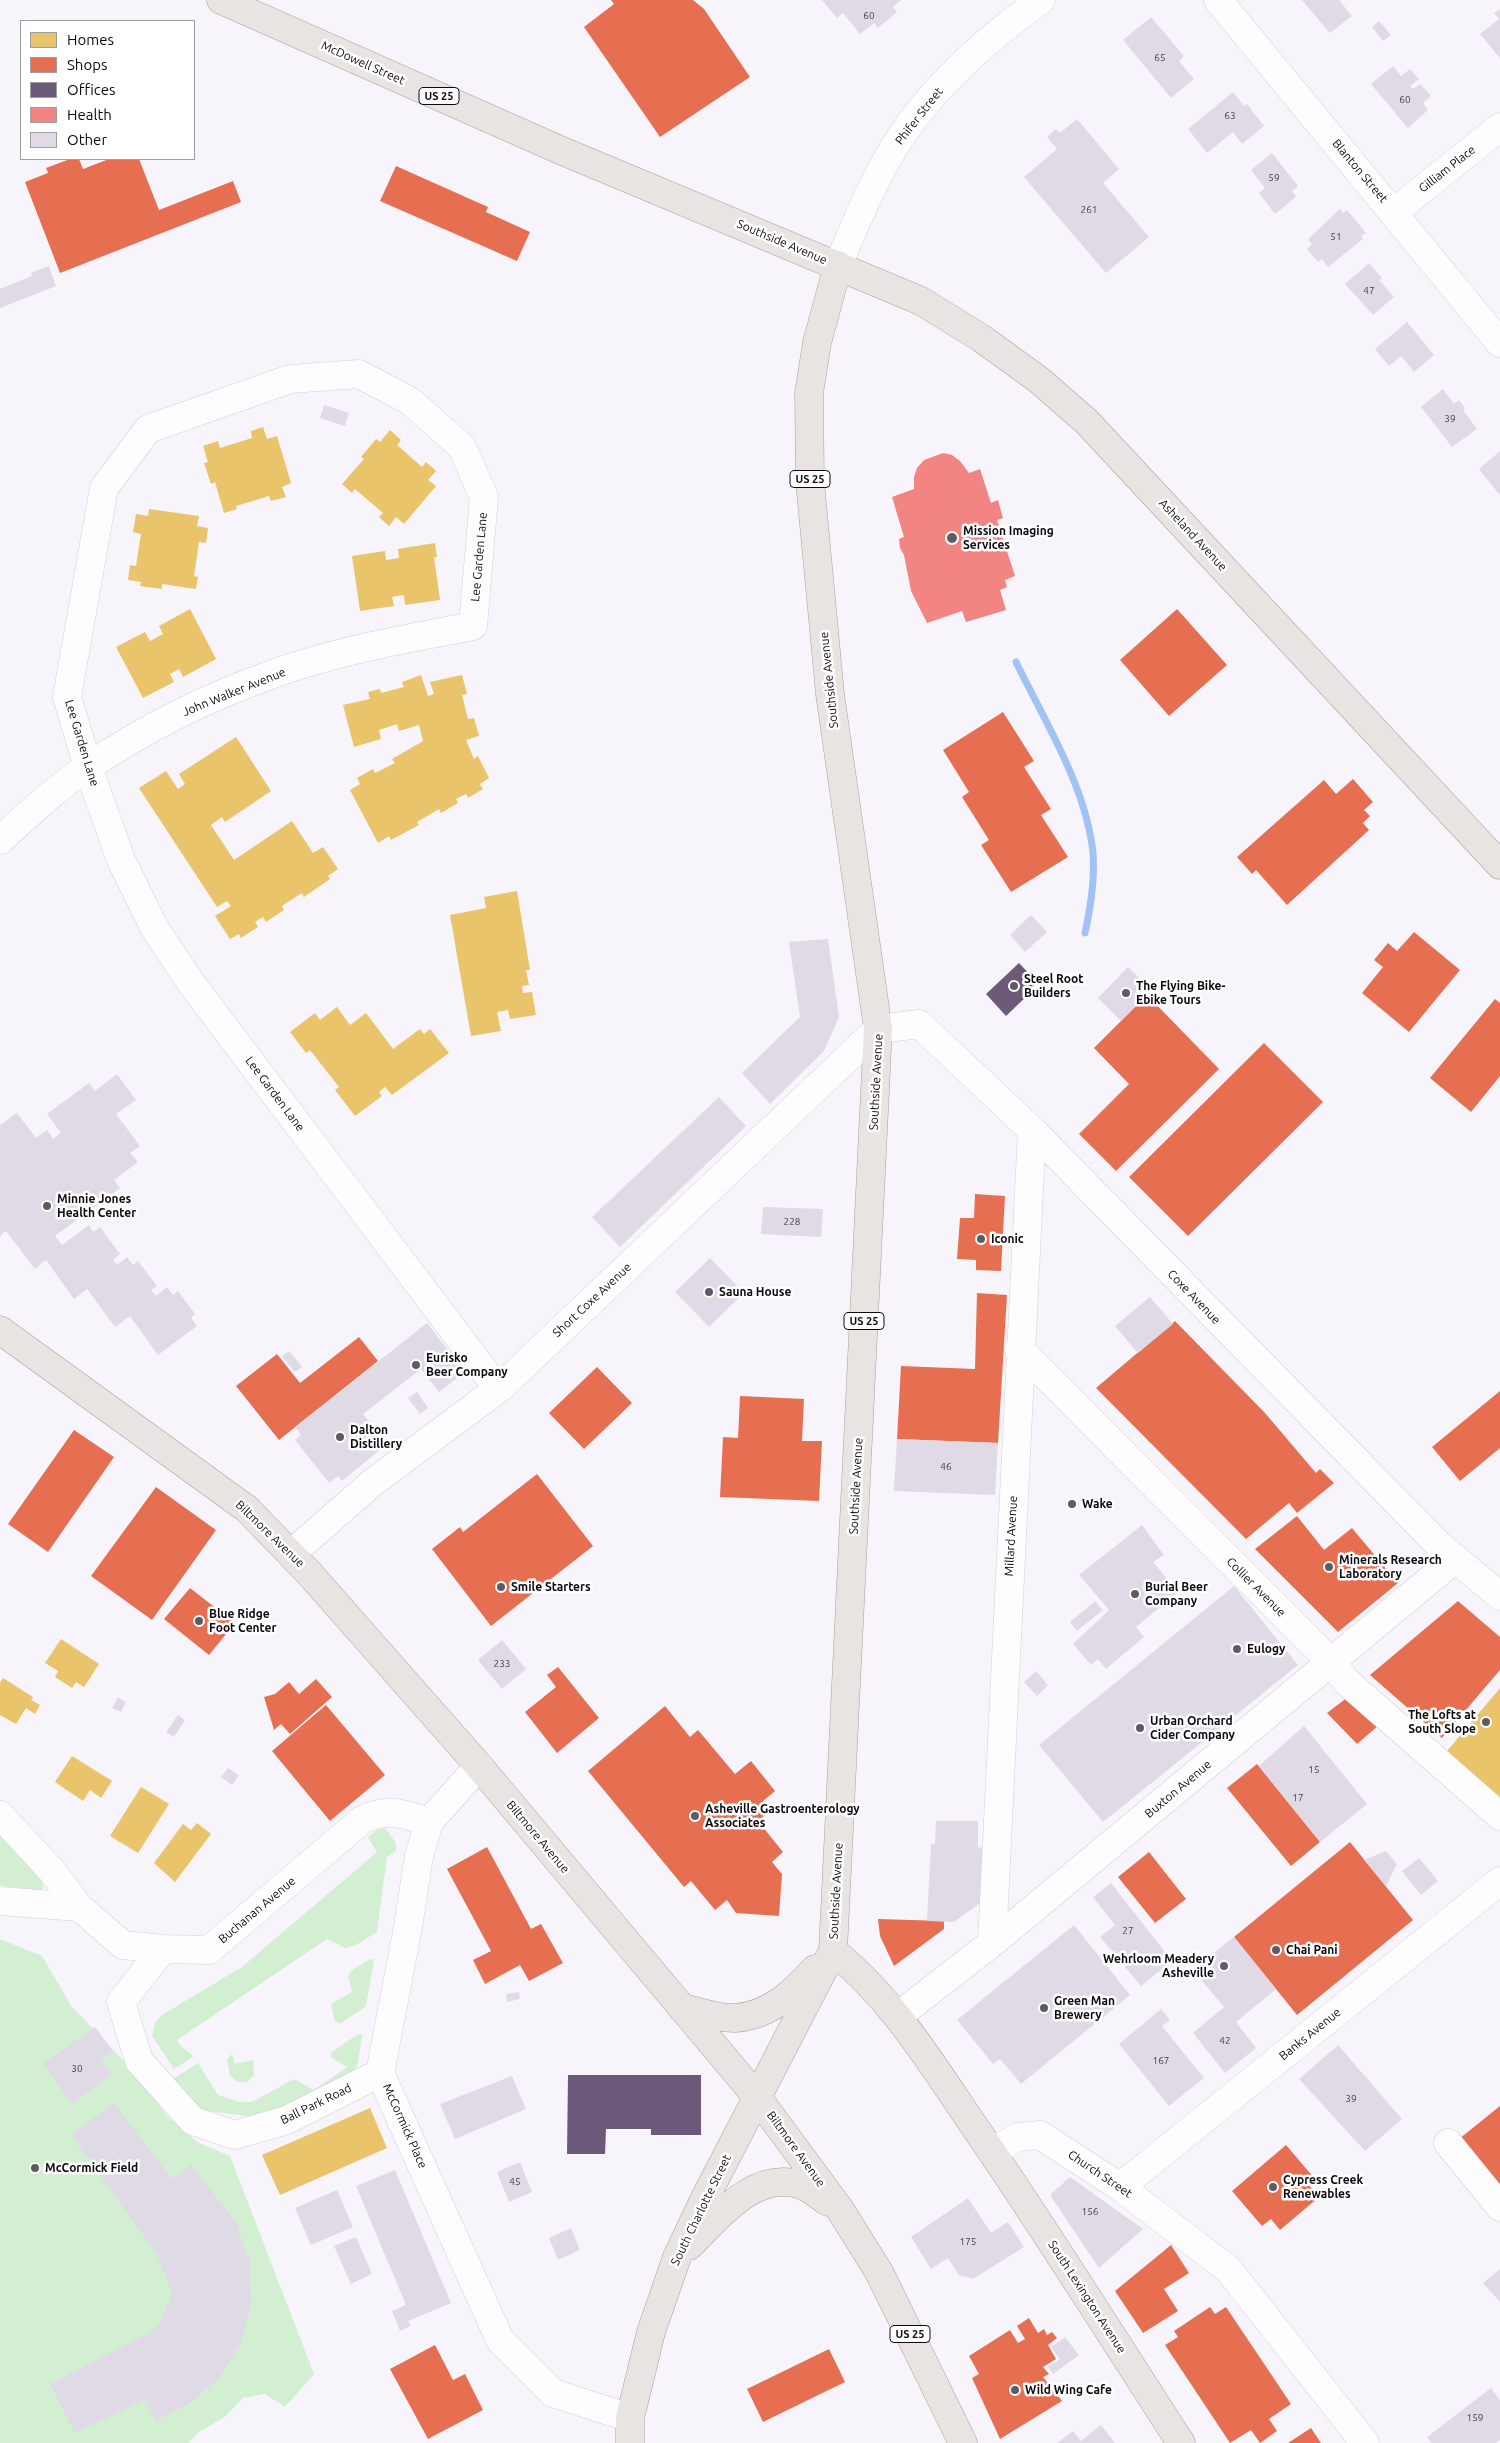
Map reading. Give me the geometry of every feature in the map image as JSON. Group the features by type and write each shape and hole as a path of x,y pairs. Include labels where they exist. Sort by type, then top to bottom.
{"main road":[{"name":"McDowell Street","path":"222,0 560,150"},
{"name":"Southside Avenue","path":"560,150 838,265 817,344 809,393 810,482 830,694 878,1029 833,1951 757,2097"},
{"name":"Asheland Avenue","path":"838,265 921,301 954,320 1039,380 1087,422 1500,865"},
{"name":"Biltmore Avenue","path":"0,1330 247,1510 291,1554 479,1766 757,2097 839,2208 879,2272 963,2443"},
{"path":"682,2008 734,2018 758,2014 775,2006 796,1989 833,1951 856,1969 898,2016 992,2152"},
{"name":"South Charlotte Street","path":"630,2430 651,2332 677,2257 757,2097"},
{"name":"South Lexington Avenue","path":"992,2152 1181,2443"},
{"path":"677,2257 738,2198 757,2187 775,2183 799,2184 839,2208"}],"street":[{"name":"Phifer Street","path":"838,265 861,212 902,134 948,79 1011,22 1042,0"},
{"name":"Blanton Street","path":"1218,0 1500,343"},
{"name":"Gilliam Place","path":"1394,212 1500,127"},
{"name":"Lee Garden Lane","path":"473,626 484,497 462,447 410,401 359,374 290,379 148,429 104,488 67,697 88,767 121,860 155,929 174,959 498,1389"},
{"name":"John Walker Avenue","path":"0,840 88,767 187,708 272,674 373,645 473,626"},
{"name":"Coxe Avenue","path":"878,1029 920,1024 1032,1130 1363,1470 1455,1558 1500,1596"},
{"name":"Short Coxe Avenue","path":"291,1554 372,1483 498,1389 878,1029"},
{"name":"Millard Avenue","path":"992,1943 1032,1130"},
{"name":"Collier Avenue","path":"1020,1349 1331,1662 1347,1682 1500,1816"},
{"name":"Buxton Avenue","path":"898,2016 992,1943 1455,1558"},
{"name":"McCormick Place","path":"479,1766 429,1822 419,1856 408,1927 380,2073 500,2340 553,2392 630,2430"},
{"name":"Buchanan Avenue","path":"0,1815 52,1871 79,1906 123,1945 163,1949 209,1950 362,1820 377,1812 393,1811 429,1822"},
{"name":"Banks Avenue","path":"1120,2187 1500,1881"},
{"path":"0,1901 79,1906"},
{"name":"Ball Park Road","path":"163,1949 121,2002 139,2062 193,2121 235,2135 287,2120 380,2073"},
{"name":"Church Street","path":"992,2152 1018,2137 1040,2135 1120,2187 1228,2269 1365,2443"},
{"path":"1448,2143 1500,2207"}],"green space":[{"path":"385,1828 396,1843 396,1851 387,1857 377,1932 356,1945 345,1948 327,1939 177,2040 193,2057 174,2069 152,2036 155,2023 162,2015 242,1967 377,1852 368,1837 377,1830"},
{"path":"0,1834 42,1879 43,1889 31,1891 0,1885"},
{"name":"McCormick Field","path":"0,1939 42,1956 72,2007 128,2065 166,2115 197,2142 230,2156 314,2374 285,2407 265,2394 243,2398 226,2416 199,2432 188,2443 0,2443"},
{"path":"370,1959 374,1960 366,2006 341,2023 335,2022 331,2004 352,1992 348,1976 352,1970"},
{"path":"358,2034 362,2035 358,2063 354,2071 301,2101 255,2117 199,2110 170,2081 198,2063 218,2095 239,2102 252,2102 294,2079 314,2090 347,2067 331,2057 331,2053"},
{"path":"232,2054 235,2064 253,2060 254,2075 247,2082 238,2082 230,2076 227,2059"}],"building: Homes":[{"path":"263,427 267,439 277,436 291,483 282,487 286,497 271,501 269,496 236,506 237,509 224,513 215,482 211,484 204,463 208,462 203,446 218,441 220,448 252,438 251,431"},
{"path":"390,430 401,440 397,445 422,467 426,462 436,471 428,480 436,486 404,524 396,517 389,526 379,517 383,513 355,489 352,493 342,484 364,459 361,457 376,439 380,442"},
{"path":"149,509 199,516 197,526 208,528 206,543 199,542 194,576 198,577 196,589 162,584 162,589 140,586 141,582 128,580 130,565 136,566 141,534 133,532 136,514 148,516"},
{"path":"435,543 437,557 434,557 440,600 405,605 404,595 392,597 394,606 360,611 352,556 385,551 386,560 399,558 398,549"},
{"path":"190,609 216,659 183,677 179,669 170,674 174,682 143,698 116,647 145,632 150,641 163,634 159,626"},
{"path":"421,675 428,696 434,694 430,682 462,675 467,694 462,695 468,719 474,718 479,736 466,740 474,759 478,756 489,778 480,784 483,789 468,798 466,794 456,799 458,803 441,813 439,809 417,822 419,825 391,840 389,836 378,843 350,790 360,784 357,778 373,769 375,773 395,763 392,759 423,741 419,725 399,731 397,724 379,730 381,739 354,747 343,705 370,699 368,692 380,689 381,693 404,687 402,682"},
{"path":"236,737 271,791 225,822 222,817 211,825 234,860 292,821 313,853 323,847 338,869 328,876 330,879 304,897 302,893 282,906 284,910 266,922 263,917 255,922 258,927 241,938 239,934 230,939 215,916 231,906 227,901 217,907 139,788 166,771 178,789 185,784 179,774"},
{"path":"517,891 530,970 526,970 529,985 522,986 523,993 532,992 536,1015 510,1019 508,1010 497,1012 501,1031 471,1036 450,915 486,908 484,897"},
{"path":"337,1007 350,1025 366,1013 393,1049 420,1029 424,1034 430,1029 449,1053 392,1095 385,1087 379,1092 382,1096 355,1116 335,1090 339,1087 310,1050 306,1053 290,1032 315,1013 320,1020"},
{"path":"61,1639 99,1664 84,1687 76,1682 72,1688 55,1677 58,1671 45,1663"},
{"path":"3,1678 33,1697 31,1700 40,1705 35,1714 26,1708 16,1724 0,1715 0,1683"},
{"name":"The Lofts at South Slope","path":"1500,1688 1500,1804 1443,1756"},
{"path":"72,1756 112,1781 101,1798 90,1790 83,1801 55,1782"},
{"path":"141,1787 169,1804 138,1853 110,1836"},
{"path":"197,1823 211,1834 175,1882 154,1863 183,1824 191,1830"},
{"path":"370,2108 387,2148 280,2195 262,2155"}],"building: Shops":[{"path":"611,0 693,0 704,9 750,77 660,137 584,27 614,4"},
{"path":"67,160 79,160 83,169 106,160 139,160 159,210 233,181 241,202 60,273 25,182 48,173 46,168"},
{"path":"396,166 488,207 486,212 530,232 517,261 380,201"},
{"path":"1177,609 1227,665 1169,716 1120,660"},
{"path":"1003,712 1034,761 1024,767 1051,809 1041,815 1068,857 1011,892 981,845 989,840 962,797 969,792 943,750"},
{"path":"1353,779 1373,802 1364,810 1370,816 1363,823 1369,830 1287,905 1256,870 1252,874 1237,857 1324,780 1336,794"},
{"path":"1414,932 1460,970 1409,1032 1362,993 1383,967 1374,960 1388,943 1397,951"},
{"path":"1147,995 1219,1069 1116,1171 1079,1134 1129,1084 1094,1048"},
{"path":"1495,999 1500,1003 1500,1076 1471,1112 1430,1078"},
{"path":"1264,1043 1323,1102 1188,1236 1129,1177"},
{"name":"Iconic","path":"975,1194 1005,1196 1001,1271 976,1270 976,1260 957,1259 960,1218 974,1218"},
{"path":"977,1293 1007,1295 998,1443 897,1439 901,1366 975,1369"},
{"path":"1175,1321 1265,1413 1316,1473 1320,1469 1334,1483 1297,1513 1289,1503 1246,1539 1096,1388"},
{"path":"359,1337 378,1361 279,1440 236,1386 277,1354 300,1383"},
{"path":"597,1367 632,1403 584,1449 549,1413"},
{"path":"1500,1391 1500,1448 1460,1481 1432,1447"},
{"path":"740,1396 804,1399 802,1441 822,1441 819,1501 720,1497 723,1437 738,1438"},
{"path":"74,1430 114,1457 48,1552 8,1524"},
{"name":"Smile Starters","path":"537,1474 593,1546 491,1626 432,1549 460,1527 463,1532"},
{"path":"156,1487 216,1530 152,1620 91,1576"},
{"name":"Minerals Research Laboratory","path":"1297,1516 1324,1550 1352,1528 1398,1583 1338,1632 1255,1549"},
{"name":"Blue Ridge Foot Center","path":"190,1588 235,1623 209,1655 164,1619"},
{"path":"1458,1601 1500,1637 1500,1670 1442,1738 1370,1675"},
{"path":"558,1667 599,1718 557,1753 525,1712 556,1687 547,1675"},
{"path":"316,1679 332,1697 290,1734 281,1724 274,1730 264,1697 275,1694 289,1682 299,1694"},
{"path":"1348,1697 1379,1725 1357,1744 1327,1713"},
{"path":"326,1705 385,1775 330,1821 272,1751"},
{"name":"Asheville Gastroenterology Associates","path":"665,1706 690,1737 698,1730 735,1774 751,1761 775,1791 763,1801 770,1811 758,1821 783,1852 772,1862 782,1874 779,1916 736,1913 727,1900 715,1910 691,1881 684,1887 588,1771"},
{"path":"1257,1764 1320,1842 1291,1866 1227,1788"},
{"path":"1350,1842 1413,1920 1297,2015 1234,1937"},
{"path":"487,1847 531,1929 541,1924 563,1963 529,1981 520,1965 485,1984 473,1960 491,1951 447,1869"},
{"path":"1149,1852 1186,1899 1155,1923 1118,1877"},
{"path":"878,1919 944,1921 944,1929 894,1966 880,1936"},
{"path":"1500,2106 1500,2189 1459,2139"},
{"name":"Cypress Creek Renewables","path":"1286,2145 1315,2179 1309,2185 1319,2197 1280,2230 1271,2219 1262,2226 1232,2191"},
{"path":"1171,2245 1189,2273 1164,2289 1178,2311 1143,2333 1115,2291"},
{"path":"1210,2307 1215,2314 1226,2307 1291,2404 1269,2419 1277,2431 1260,2443 1251,2430 1230,2443 1165,2345 1178,2337 1174,2331"},
{"name":"Wild Wing Cafe","path":"1029,2318 1038,2333 1044,2329 1047,2335 1052,2332 1057,2338 1048,2345 1056,2359 1043,2367 1049,2374 1043,2377 1062,2401 1000,2439 972,2378 979,2374 969,2356 1010,2330 1018,2343 1025,2339 1017,2326"},
{"path":"435,2345 453,2380 465,2374 483,2410 428,2439 390,2369"},
{"path":"829,2349 845,2382 763,2422 747,2389"},
{"path":"1311,2428 1321,2443 1288,2443"}],"building: Offices":[{"name":"Steel Root Builders","path":"1019,963 1037,982 1028,990 1031,992 1006,1016 986,994"},
{"path":"568,2075 701,2075 701,2135 651,2135 651,2129 606,2129 605,2154 567,2154"}],"building: Health":[{"name":"Mission Imaging Services","path":"943,453 952,455 960,461 969,473 980,469 991,503 998,500 1003,518 997,520 1015,576 1005,580 1007,587 1000,590 1006,610 966,622 962,611 927,623 911,591 904,555 900,548 899,539 904,537 892,497 914,489 914,477 917,468 924,460"}],"building: Other":[{"path":"822,0 901,0 893,7 897,12 878,28 874,23 860,34 843,13 837,18"},
{"path":"1302,0 1339,0 1352,16 1330,33"},
{"path":"1500,9 1500,58 1480,34 1499,19 1494,13"},
{"path":"1151,17 1184,56 1179,61 1194,79 1171,98 1123,40"},
{"path":"1379,21 1391,35 1383,41 1372,27"},
{"path":"1393,66 1401,76 1410,69 1419,79 1410,86 1413,89 1420,84 1431,96 1423,103 1428,110 1408,128 1371,84"},
{"path":"1233,92 1244,106 1247,104 1264,126 1242,144 1233,132 1207,153 1188,129"},
{"path":"1077,119 1119,169 1103,183 1149,237 1106,273 1024,177 1057,149 1047,137 1056,129 1060,133"},
{"path":"1272,153 1298,186 1292,191 1296,197 1275,214 1259,193 1265,188 1251,170"},
{"path":"1340,209 1343,213 1347,210 1366,233 1361,236 1363,239 1328,267 1322,259 1318,262 1307,249 1312,245 1308,239"},
{"path":"1369,263 1382,278 1379,280 1394,297 1373,315 1345,284"},
{"path":"49,266 56,286 0,308 0,289 32,276 31,273"},
{"path":"1407,322 1434,355 1414,372 1401,356 1389,366 1375,349"},
{"path":"1443,389 1454,404 1459,400 1465,408 1463,410 1477,429 1452,447 1421,407"},
{"path":"324,405 349,413 345,426 320,418"},
{"path":"1500,451 1500,495 1479,469"},
{"path":"1031,915 1047,932 1025,952 1010,935"},
{"path":"828,939 839,1017 824,1051 770,1104 742,1073 800,1017 789,942"},
{"name":"The Flying Bike- Ebike Tours","path":"1128,967 1152,990 1121,1021 1098,998"},
{"name":"Minnie Jones Health Center","path":"117,1074 136,1100 116,1114 140,1146 130,1153 138,1162 114,1180 120,1188 55,1236 62,1245 89,1225 93,1232 100,1227 120,1254 113,1260 117,1265 127,1257 133,1265 138,1261 157,1286 151,1290 156,1296 167,1287 173,1295 178,1291 195,1314 191,1318 197,1326 158,1355 130,1316 115,1327 87,1289 74,1299 46,1260 35,1269 6,1231 0,1236 0,1125 17,1113 36,1138 47,1130 53,1139 61,1133 47,1114 89,1083 95,1091"},
{"path":"719,1097 746,1126 620,1247 592,1217"},
{"path":"763,1207 823,1209 821,1237 761,1234"},
{"name":"Sauna House","path":"710,1258 744,1293 709,1327 675,1292"},
{"path":"1150,1297 1173,1324 1138,1353 1115,1326"},
{"path":"427,1323 465,1372 439,1392 421,1369 363,1414 387,1444 342,1481 338,1476 329,1483 295,1440 301,1435 295,1427"},
{"path":"289,1351 302,1367 295,1372 282,1356"},
{"path":"417,1392 428,1408 420,1414 408,1398"},
{"path":"897,1439 998,1443 995,1495 894,1491"},
{"name":"Burial Beer Company","path":"1142,1525 1164,1555 1153,1562 1178,1592 1136,1627 1144,1637 1106,1669 1098,1659 1091,1665 1073,1644 1109,1610 1079,1575"},
{"name":"Urban Orchard Cider Company","path":"1234,1586 1298,1665 1103,1822 1039,1745"},
{"path":"1095,1601 1103,1610 1077,1631 1070,1622"},
{"path":"502,1640 526,1669 502,1689 478,1660"},
{"path":"1036,1671 1048,1685 1037,1696 1024,1682"},
{"path":"118,1697 126,1702 121,1712 112,1708"},
{"path":"178,1715 185,1720 174,1737 166,1732"},
{"path":"1304,1726 1367,1804 1320,1842 1259,1766"},
{"path":"228,1768 239,1775 232,1785 221,1777"},
{"path":"936,1821 978,1821 978,1848 982,1847 980,1903 954,1922 927,1921 931,1844 935,1844"},
{"path":"1386,1851 1397,1864 1386,1886 1364,1860"},
{"path":"1419,1858 1438,1881 1421,1895 1402,1871"},
{"name":"Green Man Brewery","path":"1111,1883 1172,1961 1141,1986 1100,1937 1115,1925 1093,1897"},
{"name":"Green Man Brewery","path":"1074,1925 1130,1995 1021,2084 1000,2059 993,2064 957,2020"},
{"path":"1234,1937 1276,1989 1236,2022 1256,2048 1225,2073 1193,2033 1224,2007 1193,1970"},
{"path":"519,1992 520,1999 507,2002 506,1994"},
{"path":"1161,2009 1170,2020 1162,2026 1204,2078 1169,2106 1119,2044"},
{"path":"95,2027 113,2051 101,2060 112,2074 72,2104 43,2064"},
{"path":"1338,2045 1402,2119 1365,2151 1299,2079"},
{"path":"512,2076 526,2109 455,2139 440,2104"},
{"path":"114,2103 172,2179 191,2165 235,2221 249,2259 251,2302 242,2340 220,2377 190,2403 156,2421 145,2400 75,2433 50,2384 148,2334 160,2322 172,2294 157,2254 71,2135"},
{"path":"520,2162 532,2192 509,2202 497,2172"},
{"path":"395,2170 451,2303 408,2321 411,2326 400,2331 392,2311 406,2305 356,2186"},
{"path":"1070,2177 1143,2229 1099,2268 1050,2195"},
{"path":"337,2190 353,2227 311,2245 295,2208"},
{"path":"968,2198 991,2233 1008,2222 1024,2247 973,2279 959,2275 948,2258 931,2269 911,2237"},
{"path":"571,2228 580,2250 558,2260 549,2238"},
{"path":"356,2237 372,2274 351,2284 334,2246"},
{"path":"1500,2269 1500,2302 1483,2283"},
{"path":"1065,2337 1079,2355 1053,2374 1048,2367 1060,2359 1051,2347"},
{"path":"1491,2388 1500,2400 1500,2440 1496,2443 1432,2443 1427,2437"},
{"path":"1101,2425 1115,2443 1057,2443 1073,2431 1081,2441"}],"waterway":[{"path":"1016,662 1063,755 1082,803 1089,828 1093,853 1093,883 1085,933"}],"place":[{"name":"Mission Imaging Services","path":"952,538"},
{"name":"Steel Root Builders","path":"1014,986"},
{"name":"The Flying Bike- Ebike Tours","path":"1126,993"},
{"name":"Minnie Jones Health Center","path":"47,1206"},
{"name":"Iconic","path":"981,1239"},
{"name":"Sauna House","path":"709,1292"},
{"name":"Eurisko Beer Company","path":"416,1365"},
{"name":"Dalton Distillery","path":"340,1437"},
{"name":"Wake","path":"1072,1504"},
{"name":"Minerals Research Laboratory","path":"1329,1567"},
{"name":"Smile Starters","path":"501,1587"},
{"name":"Burial Beer Company","path":"1135,1594"},
{"name":"Blue Ridge Foot Center","path":"199,1621"},
{"name":"Eulogy","path":"1237,1649"},
{"name":"The Lofts at South Slope","path":"1486,1722"},
{"name":"Urban Orchard Cider Company","path":"1140,1728"},
{"name":"Asheville Gastroenterology Associates","path":"695,1816"},
{"name":"Chai Pani","path":"1276,1950"},
{"name":"Wehrloom Meadery Asheville","path":"1224,1966"},
{"name":"Green Man Brewery","path":"1044,2008"},
{"name":"McCormick Field","path":"35,2168"},
{"name":"Cypress Creek Renewables","path":"1273,2187"},
{"name":"Wild Wing Cafe","path":"1015,2390"}]}
